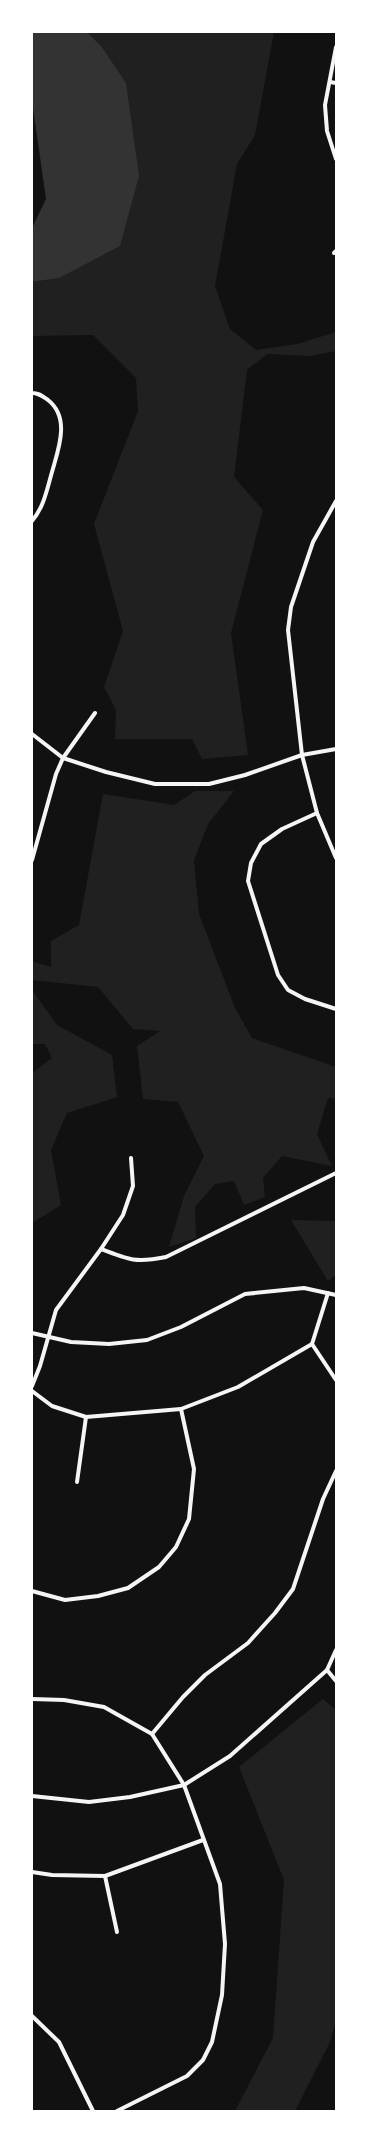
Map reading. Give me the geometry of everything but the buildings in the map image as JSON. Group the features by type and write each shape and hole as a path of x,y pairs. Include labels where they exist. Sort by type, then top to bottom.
{"street":[{"path":"336,47 325,105 327,132 336,160"},
{"path":"330,82 336,83"},
{"path":"32,393 39,394 54,405 60,420 61,440 45,497 38,514 32,521"},
{"path":"336,501 313,542 291,607 288,630 302,755 318,813 336,858"},
{"path":"32,860 56,774 63,758 95,713"},
{"path":"32,734 63,758 106,772 155,784 209,784 245,775 302,755 336,749"},
{"path":"318,813 282,829 262,844 250,863 248,881 278,975 288,990 336,1009"},
{"path":"32,1386 40,1366 47,1337 56,1310 101,1250 123,1215 133,1186 131,1158"},
{"path":"101,1250 121,1258 142,1262 166,1257 336,1173"},
{"path":"32,1333 71,1342 109,1344 146,1340 181,1327 245,1294 304,1288 336,1295"},
{"path":"32,1391 52,1406 86,1417 181,1409 238,1388 312,1344 328,1293"},
{"path":"312,1344 336,1380"},
{"path":"32,1591 65,1600 98,1596 128,1588 159,1567 176,1547 189,1519 194,1469 181,1409"},
{"path":"77,1482 86,1417"},
{"path":"152,1734 183,1697 205,1676 248,1643 276,1613 293,1589 323,1499 336,1471"},
{"path":"32,1796 89,1802 130,1797 184,1785 230,1756 327,1670 336,1650"},
{"path":"327,1670 336,1681"},
{"path":"32,1700 64,1700 104,1707 152,1734 184,1785 220,1884 225,1944 222,1995 212,2042 203,2060 186,2076 117,2111"},
{"path":"32,1872 52,1875 105,1876 203,1840"},
{"path":"105,1876 117,1932"},
{"path":"32,2016 59,2042 92,2111"}],"shaded area":[{"path":"32,32 87,32 101,46 126,83 139,176 120,246 59,278 32,282 32,228 46,199 32,101"},
{"path":"87,32 274,32 255,135 237,164 215,286 230,329 256,350 297,344 336,332 336,351 310,356 267,354 247,370 234,477 263,510 231,633 248,755 202,759 192,739 115,739 116,710 104,687 123,631 94,524 138,411 136,378 93,335 32,336 32,282 59,278 101,46"},
{"path":"195,791 234,791 208,824 194,860 199,914 235,1008 252,1038 336,1067 336,1099 328,1098 317,1134 332,1166 282,1156 263,1178 265,1197 244,1205 234,1181 215,1184 195,1207 196,1238 169,1247 184,1196 204,1156 178,1102 143,1099 137,1046 160,1031 133,1029 98,987 32,980 32,961 51,967 51,941 79,925 103,794 174,805"},
{"path":"32,990 57,1025 112,1055 117,1097 67,1113 51,1150 61,1205 32,1223 32,1073 52,1058 45,1044 32,1044"},
{"path":"291,1220 336,1221 336,1275 328,1281"},
{"path":"323,1699 336,1710 336,2020 330,2042 295,2111 235,2111 273,2038 284,1880 239,1767"}]}
